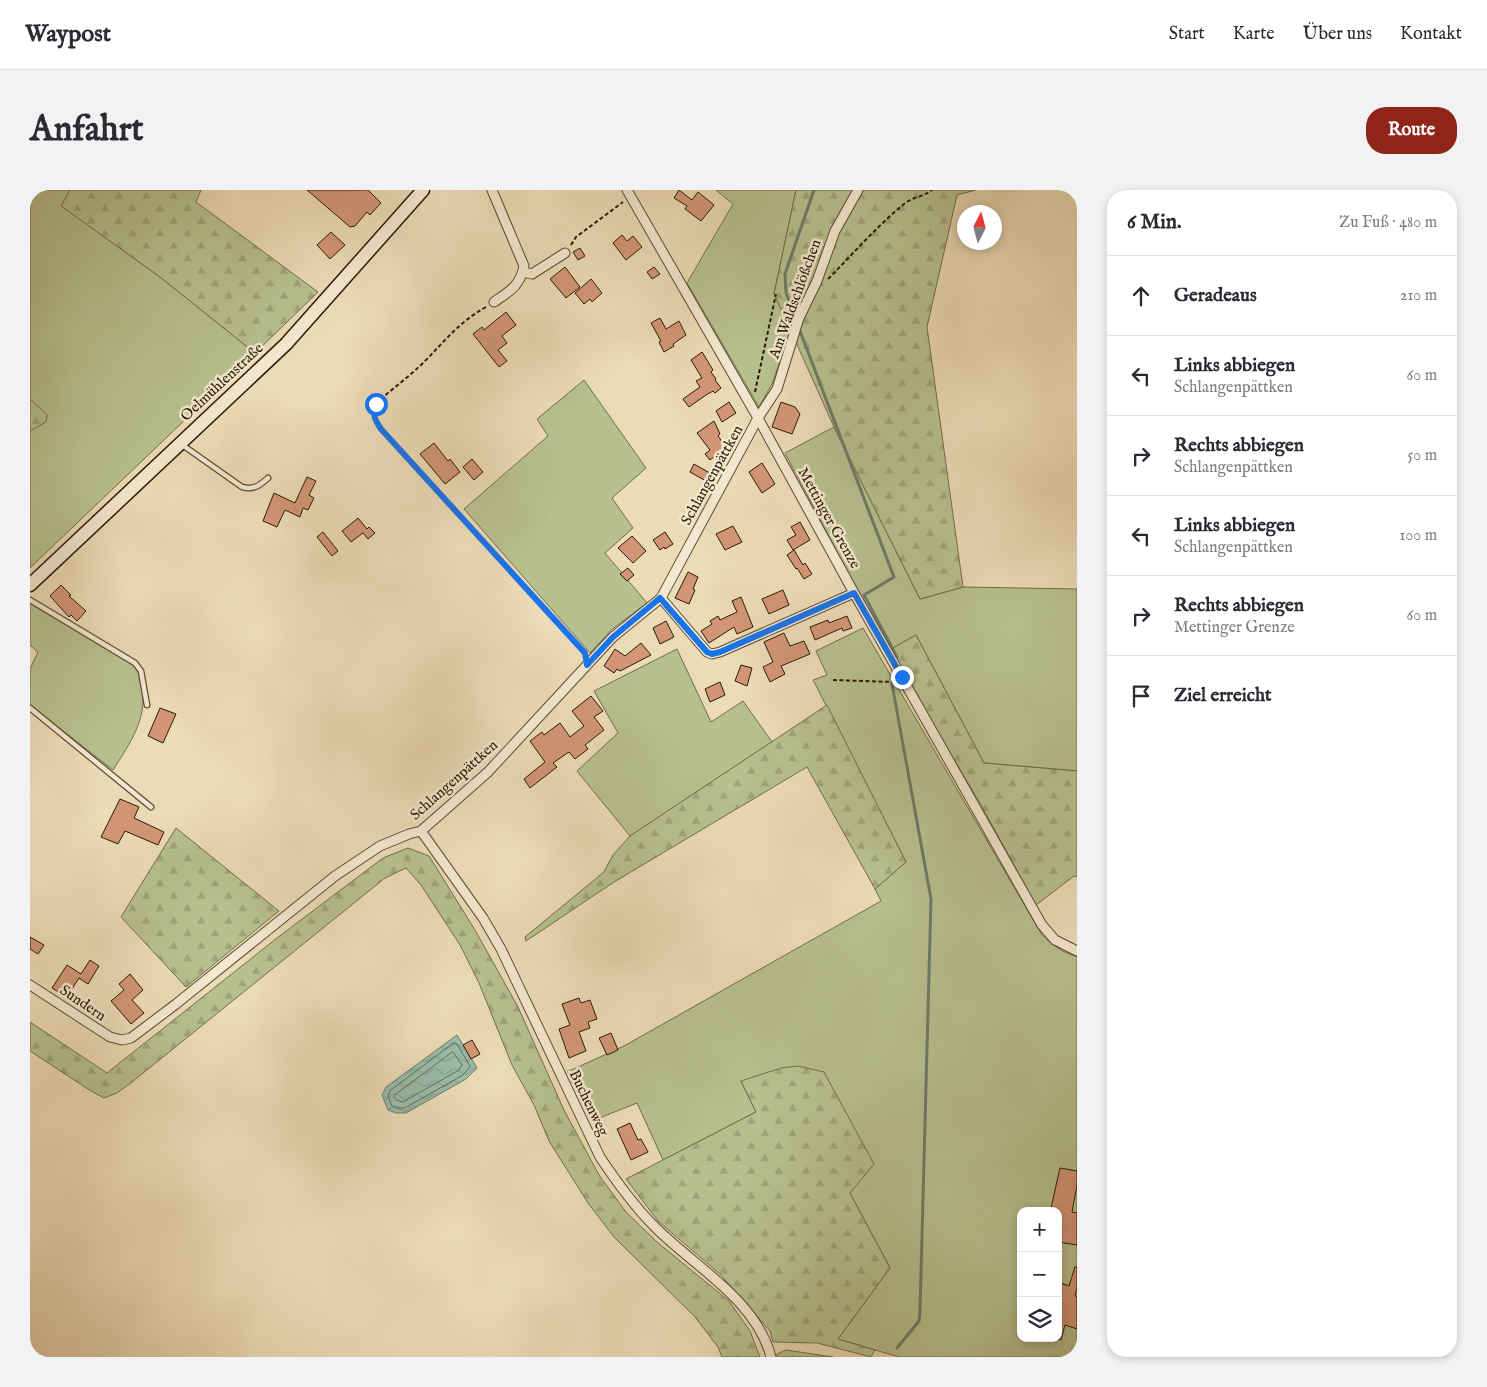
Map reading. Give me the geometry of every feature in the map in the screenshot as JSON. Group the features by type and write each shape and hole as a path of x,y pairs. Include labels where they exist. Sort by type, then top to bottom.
{"street":[{"name":"Oelmühlenstraße","path":"30,585 286,344 423,190"},
{"path":"492,190 524,266 522,277 515,287 494,302"},
{"name":"Am Waldschlößchen","path":"758,418 777,389 799,318 815,286 835,231 858,190"},
{"name":"Mettinger Grenze","path":"629,193 752,406 854,593 1042,925 1055,940 1077,952"},
{"path":"523,272 532,274 565,253"},
{"name":"Schlangenpättken","path":"122,1040 131,1038 176,1004 335,876 380,846 421,831 488,772 613,637 660,598 758,418"},
{"path":"660,598 707,652 712,654 854,593"},
{"name":"Buchenweg","path":"421,831 483,918 501,949 600,1157 620,1187 653,1226 748,1312 765,1339 771,1357"},
{"name":"Sundern","path":"30,985 110,1037 122,1040"}],"lane":[{"path":"180,443 242,487 248,489 257,487 268,478"},
{"path":"30,600 135,663 141,672 147,705"},
{"path":"30,708 151,807"}],"path":[{"path":"815,286 825,283 906,202 932,190"},
{"path":"565,253 576,237 629,193"},
{"path":"752,406 776,294"},
{"path":"494,302 472,315 382,398 376,404 374,419 585,653 587,665"},
{"path":"833,680 905,682"}],"green space":[{"path":"30,190 70,190 62,206 160,277 255,353 30,568"},
{"path":"70,190 201,190 196,202 318,292 255,353 160,277 61,206"},
{"path":"716,190 796,190 774,294 791,331 772,384 759,407 687,283 733,204"},
{"path":"796,190 853,190 833,225 813,285 791,331 774,294"},
{"path":"861,190 976,190 957,195 927,327 963,587 920,599 834,427 795,340 824,271 838,231"},
{"path":"584,380 646,468 612,498 633,528 605,553 647,603 611,630 590,653 464,509 548,436 537,419"},
{"path":"30,399 47,415 46,422 30,431"},
{"path":"834,427 920,599 963,587 1077,589 1077,771 984,763 916,635 889,650 785,453"},
{"path":"30,602 138,669 143,697 141,717 134,735 113,770 30,705 30,669 38,652 30,645"},
{"path":"863,628 1042,935 1062,951 1077,956 1077,1357 899,1357 838,1339 890,1268 850,1193 741,1081 756,1112 663,1160 637,1103 592,1121 567,1072 624,1046 881,901 875,889 906,862 813,680 827,675 816,651"},
{"path":"916,635 984,763 1077,771 1077,877 1074,876 1036,905 981,805 889,650"},
{"path":"677,649 711,722 743,701 772,742 630,836 577,771 618,733 594,691"},
{"path":"827,705 906,862 875,889 807,767 614,882 526,941 525,937 604,872 613,855 630,836"},
{"path":"176,828 279,911 186,987 121,917"},
{"path":"408,848 429,856 475,930 518,1007 564,1110 599,1175 626,1212 657,1242 729,1301 750,1331 760,1357 722,1357 718,1347 695,1317 614,1237 588,1203 549,1141 534,1105 512,1065 479,983 460,945 421,885 406,868 385,878 117,1093 104,1098 30,1051 30,1022 107,1073 277,938 383,858"},
{"path":"798,1066 824,1072 874,1164 850,1193 890,1268 838,1339 875,1350 871,1357 817,1343 773,1342 770,1331 721,1275 658,1221 626,1179 756,1112 741,1081 781,1068"},
{"path":"786,1350 833,1357 777,1357 777,1354"}],"water":[{"path":"457,1035 477,1068 466,1079 406,1113 396,1113 388,1110 382,1095 386,1087"}],"building":[{"path":"307,190 368,190 381,203 370,215 367,212 355,226 350,227"},
{"path":"679,190 692,200 698,192 714,205 701,221 685,209 687,206 674,198"},
{"path":"331,232 345,245 330,259 317,245"},
{"path":"622,235 627,241 633,236 642,247 626,260 613,243"},
{"path":"580,248 585,256 578,260 573,252"},
{"path":"565,267 580,287 566,298 550,279"},
{"path":"654,267 660,274 652,279 647,272"},
{"path":"591,279 602,293 592,302 590,299 584,304 575,293"},
{"path":"506,312 516,325 502,336 507,343 498,350 507,361 499,367 473,334 482,327 484,330"},
{"path":"660,318 666,329 679,321 686,335 664,352 659,342 661,341 651,323"},
{"path":"702,352 713,370 711,372 715,380 721,388 715,393 713,391 706,395 689,407 683,399 700,387 696,381 702,378 691,360"},
{"path":"729,402 736,413 722,422 716,411"},
{"path":"781,402 795,407 800,414 792,434 772,427"},
{"path":"714,421 720,434 718,436 726,447 710,460 705,454 710,450 697,433"},
{"path":"434,443 448,461 450,459 460,472 445,484 420,454"},
{"path":"472,459 483,472 474,480 463,467"},
{"path":"762,463 775,484 762,493 749,472"},
{"path":"694,464 717,477 713,485 690,472"},
{"path":"307,477 316,481 309,495 314,498 308,510 303,508 300,517 285,510 277,527 263,521 274,493 295,503"},
{"path":"358,518 367,529 369,527 375,533 368,539 363,533 351,542 342,531"},
{"path":"800,522 810,540 793,550 787,540 796,535 791,527"},
{"path":"733,526 742,542 725,550 716,534"},
{"path":"323,532 338,551 332,556 317,537"},
{"path":"665,532 673,544 660,550 653,540"},
{"path":"632,536 646,551 633,563 618,548"},
{"path":"794,550 803,565 805,563 812,574 804,579 787,555"},
{"path":"628,568 634,575 627,581 620,574"},
{"path":"688,572 698,577 689,604 675,598"},
{"path":"61,585 71,595 69,596 86,611 77,621 71,615 69,617 50,596"},
{"path":"783,590 789,605 769,614 762,599"},
{"path":"741,597 753,627 737,634 734,627 709,643 701,631 712,624 710,621 718,616 720,620 737,612 732,601"},
{"path":"847,616 852,628 843,631 842,628 815,640 810,627 828,620 829,623"},
{"path":"666,621 674,637 660,644 653,628"},
{"path":"784,633 790,646 804,641 810,654 781,666 785,674 770,682 763,667 773,662 764,642"},
{"path":"641,643 651,655 620,671 617,669 614,673 604,666 615,649 625,656"},
{"path":"741,665 752,668 747,686 735,681"},
{"path":"720,682 725,695 710,702 705,689"},
{"path":"591,696 603,711 594,717 604,730 585,745 588,749 575,759 569,752 553,763 557,767 530,788 524,779 545,762 530,741 542,732 544,735 560,723 570,737 584,726 572,711"},
{"path":"160,708 176,714 163,743 148,736"},
{"path":"120,799 139,807 134,818 164,832 158,845 125,831 118,844 101,837"},
{"path":"30,937 44,945 38,954 30,949"},
{"path":"90,960 99,966 88,984 79,978 68,995 52,988 67,965 81,974"},
{"path":"130,974 143,990 132,1000 144,1013 131,1024 111,1001 124,990 119,984"},
{"path":"579,998 581,1003 590,1000 597,1019 588,1022 590,1028 579,1032 586,1051 569,1058 559,1029 570,1025 562,1004"},
{"path":"611,1033 618,1050 607,1055 599,1038"},
{"path":"472,1040 480,1054 471,1059 463,1045"},
{"path":"630,1123 638,1140 641,1139 648,1152 631,1160 617,1129"},
{"path":"1060,1168 1077,1171 1077,1185 1072,1212 1077,1213 1077,1245 1062,1243 1062,1207 1051,1207"},
{"path":"1075,1267 1077,1267 1075,1296 1077,1297 1077,1329 1065,1325 1062,1336 1062,1283 1069,1286"}],"waterway":[{"path":"794,313 786,293 785,274 814,190"},
{"path":"800,331 894,577 864,595 897,657"},
{"path":"892,684 931,899 920,1311 919,1321 897,1348"}],"route":[{"path":"376,404 374,419 381,429 585,653 587,665 613,637 660,598 707,652 712,654 854,593 902,677"}]}
